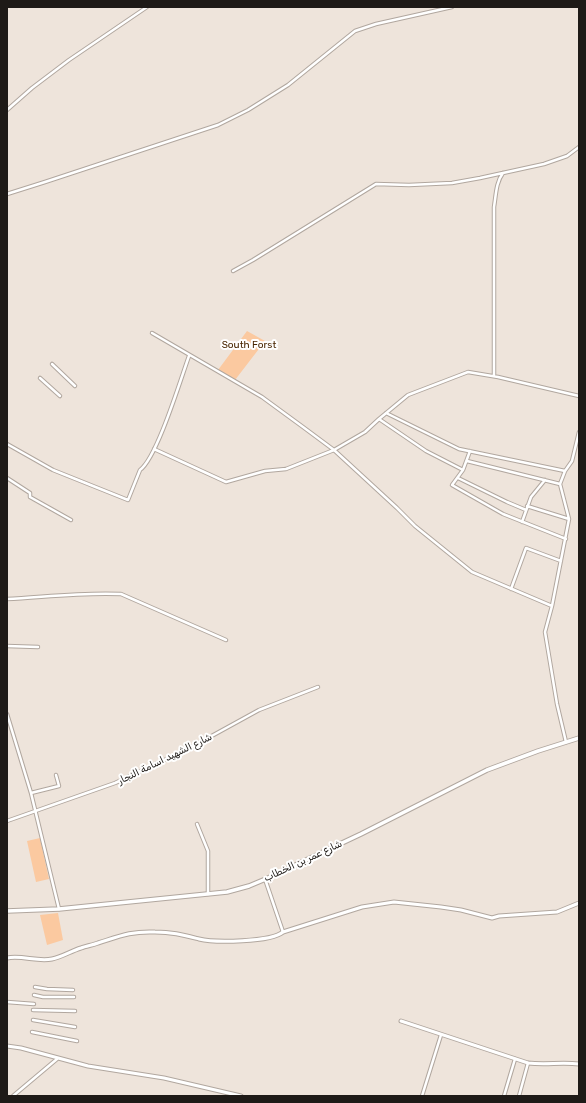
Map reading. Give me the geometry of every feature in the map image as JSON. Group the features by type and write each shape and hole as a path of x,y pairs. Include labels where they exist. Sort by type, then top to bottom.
{"main road":[{"name":"شارع عمر بن الخطاب","path":"7,911 59,909 237,890 265,879 361,834 486,770 579,738"}],"street":[{"path":"7,110 28,91 69,60 148,7"},
{"path":"7,194 218,125 248,110 288,85 355,31 376,24 452,7"},
{"path":"233,271 376,184 409,185 452,183 544,164 567,156 579,147"},
{"path":"494,376 494,207 496,189 503,173"},
{"path":"152,333 189,356 262,396 334,450 397,508 414,526 472,572 552,606"},
{"path":"7,444 49,468 85,484 128,500 140,470 145,466 154,449 172,406 189,356"},
{"path":"52,364 75,386"},
{"path":"154,449 199,471 226,482 265,471 286,469 334,450 364,432 408,395 468,372 494,376 579,396"},
{"path":"40,378 60,396"},
{"path":"386,413 459,449 565,472"},
{"path":"379,419 426,451 463,470"},
{"path":"566,742 556,698 545,632 552,606 569,519 560,484 572,461 579,432"},
{"path":"470,451 463,470 452,485 490,507 522,522 566,539"},
{"path":"467,461 560,484"},
{"path":"7,478 30,494 30,497 71,520"},
{"path":"458,478 526,510"},
{"path":"522,522 531,497 544,480"},
{"path":"527,506 569,519"},
{"path":"511,589 526,548 561,561"},
{"path":"7,599 70,595 121,594 226,640"},
{"path":"7,646 38,647"},
{"name":"شارع الشهيد اسامة النجار","path":"7,821 115,783 188,749 259,710 318,686"},
{"path":"7,714 31,793 59,909"},
{"path":"31,793 59,786 56,775"},
{"path":"197,824 208,851 208,894"},
{"path":"265,879 283,932"},
{"path":"7,958 15,957 35,960 52,959 119,935 136,932 175,933 200,940 260,940 280,935 283,932 362,907 394,902 461,910 492,918 499,916 557,912 579,903"},
{"path":"35,987 47,990 73,990"},
{"path":"34,995 43,997 74,997"},
{"path":"7,1002 34,1004"},
{"path":"34,1010 75,1011"},
{"path":"33,1020 76,1026"},
{"path":"401,1021 528,1063 541,1065 569,1063 579,1064"},
{"path":"32,1032 77,1041"},
{"path":"422,1096 441,1034"},
{"path":"7,1046 21,1048 57,1059 88,1066 164,1078 241,1096"},
{"path":"13,1096 57,1059"},
{"path":"504,1096 515,1059"},
{"path":"519,1096 528,1063"}],"green space":[{"name":"South Forst","path":"247,331 265,341 235,380 218,370"},
{"path":"40,838 49,879 36,882 27,841"},
{"path":"58,913 63,940 47,945 40,915"}]}
